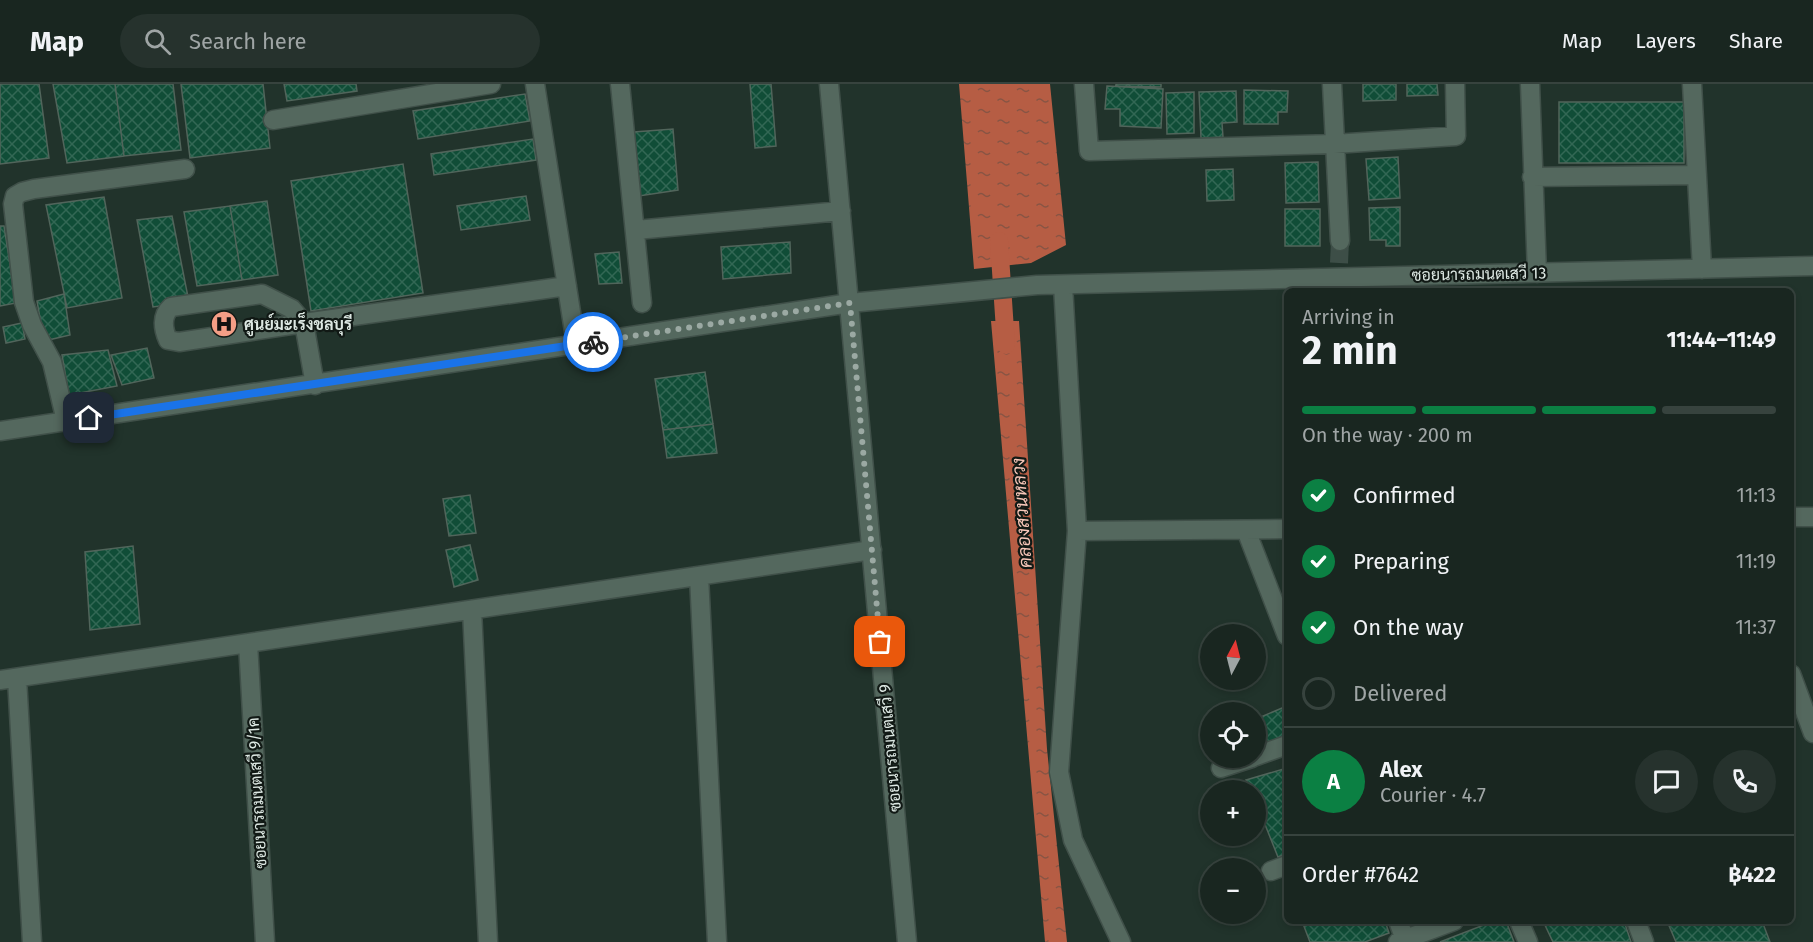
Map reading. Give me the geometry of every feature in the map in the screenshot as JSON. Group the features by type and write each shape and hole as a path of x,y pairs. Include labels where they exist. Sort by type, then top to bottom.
{"street":[{"path":"273,120 491,84"},
{"path":"535,84 576,344"},
{"path":"620,84 642,303"},
{"name":"ซอยนารถมนตเสวี 9","path":"829,84 907,942"},
{"path":"1084,84 1089,151 1334,144 1456,136 1455,84"},
{"path":"1332,84 1340,241"},
{"path":"1530,84 1537,273"},
{"path":"1692,84 1702,269"},
{"path":"66,421 52,362 32,325 24,302 13,204 15,196 34,189 185,169"},
{"path":"1532,177 1697,175"},
{"path":"636,230 841,211"},
{"name":"ซอยนารถมนตเสวี 13","path":"850,303 1037,285 1340,270 1537,273 1813,266"},
{"path":"1063,285 1077,531 1059,772 1073,840 1121,942"},
{"path":"315,385 304,323 292,309 262,294 171,308 163,319 168,340 179,342 304,323 567,286"},
{"path":"0,431 850,303"},
{"path":"1794,517 1813,517"},
{"path":"1077,531 1284,529"},
{"path":"1246,530 1284,628"},
{"path":"32,942 9,679 872,550"},
{"path":"699,576 717,942"},
{"path":"472,609 488,942"},
{"name":"ซอยนารถมนตเสวี 9/1ค","path":"248,643 265,942"},
{"path":"1794,682 1813,733"},
{"path":"1266,753 1284,746"},
{"path":"1399,924 1403,941 1446,924"},
{"path":"1520,924 1528,942"},
{"path":"1637,924 1644,942"}],"water":[{"path":"959,84 1050,84 1066,245 1031,263 974,269"},
{"path":"991,321 1019,321 1047,749 1067,942 1045,942"}],"building":[{"path":"0,84 39,84 49,158 0,164"},
{"path":"53,84 115,84 124,156 67,163"},
{"path":"115,84 173,84 181,150 124,156"},
{"path":"181,84 263,84 270,148 190,158"},
{"path":"284,84 356,84 357,91 287,101"},
{"path":"750,84 771,84 776,146 755,148"},
{"path":"1116,84 1161,84 1161,87 1116,86"},
{"path":"1363,84 1396,84 1396,100 1363,101"},
{"path":"1407,84 1437,84 1438,95 1407,96"},
{"path":"1107,86 1163,89 1161,128 1120,126 1120,109 1105,109"},
{"path":"1244,90 1288,91 1287,112 1278,112 1278,124 1244,124"},
{"path":"1236,91 1237,122 1222,123 1223,137 1201,138 1199,92"},
{"path":"1194,92 1194,133 1167,134 1166,93"},
{"path":"525,94 530,121 418,139 413,111"},
{"path":"1559,102 1684,102 1684,163 1559,163"},
{"path":"673,129 678,190 639,196 634,132"},
{"path":"533,139 536,160 434,175 431,154"},
{"path":"1398,157 1400,198 1369,200 1366,159"},
{"path":"1318,162 1319,202 1286,203 1285,163"},
{"path":"403,164 423,293 311,311 291,181"},
{"path":"1233,169 1234,200 1207,201 1206,170"},
{"path":"526,196 530,220 461,230 457,206"},
{"path":"104,197 122,298 67,308 46,205"},
{"path":"267,201 278,275 242,280 230,206"},
{"path":"230,206 242,280 197,286 184,212"},
{"path":"1400,207 1400,246 1386,246 1386,240 1370,240 1369,208"},
{"path":"1285,209 1320,209 1320,246 1285,246"},
{"path":"172,216 189,302 153,307 137,220"},
{"path":"0,226 4,226 16,303 0,306"},
{"path":"790,242 791,273 723,279 721,247"},
{"path":"619,252 622,283 599,284 595,254"},
{"path":"64,294 70,335 44,341 37,301"},
{"path":"22,323 25,339 6,343 3,327"},
{"path":"147,348 154,378 122,385 111,355"},
{"path":"108,350 117,386 69,395 62,355"},
{"path":"705,372 713,424 663,430 655,379"},
{"path":"713,424 717,453 667,458 663,430"},
{"path":"470,495 476,533 449,536 443,499"},
{"path":"470,545 478,580 454,587 446,550"},
{"path":"133,546 140,624 90,630 85,552"},
{"path":"1284,707 1284,738 1266,744 1266,715"},
{"path":"1284,769 1284,855 1278,857 1266,827 1266,780 1246,780"},
{"path":"1303,924 1386,924 1389,933 1365,942 1310,942"},
{"path":"1486,924 1507,924 1514,942 1440,942"},
{"path":"1544,924 1625,924 1631,942 1553,942"},
{"path":"1668,924 1763,924 1770,942 1676,942"}],"waterway":[{"name":"คลองสวนหลวง","path":"999,241 1006,345"}],"tunnel":[{"path":"1339,263 1340,241"}],"way so far":[{"path":"593,342 850,303 880,642"}],"place":[{"name":"ศูนย์มะเร็งชลบุรี","path":"224,324"}],"route":[{"path":"89,418 593,342"}]}
